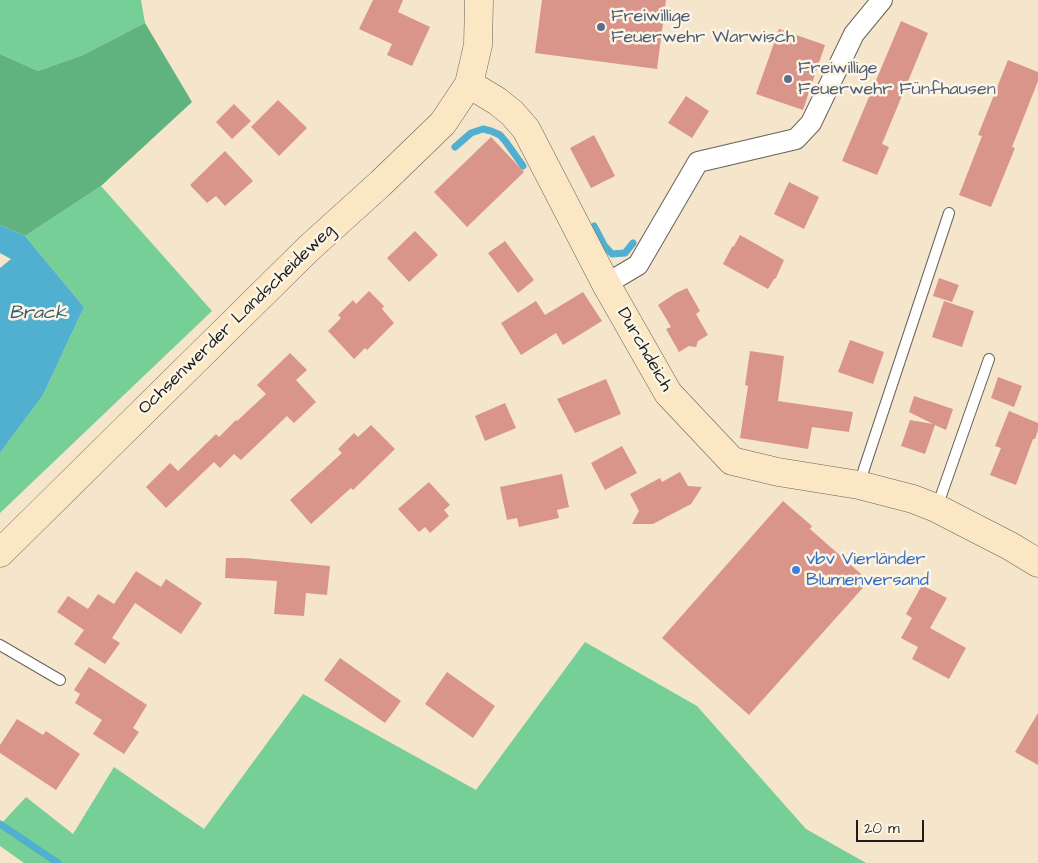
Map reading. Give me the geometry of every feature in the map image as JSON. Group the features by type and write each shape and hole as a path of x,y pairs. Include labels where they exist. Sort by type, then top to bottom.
{"street":[{"path":"469,84 478,45 479,0"},
{"path":"606,284 638,264 698,162 796,139 811,123 854,34 882,0"},
{"name":"Durchdeich","path":"469,84 505,107 526,129 606,284 668,393 732,461 778,472 859,485 913,499 936,508 1010,546 1038,563"},
{"name":"Ochsenwerder Landscheideweg","path":"0,553 308,249 381,183 443,123 469,84"}],"lane":[{"path":"859,485 949,213"},
{"path":"936,508 989,359"},
{"path":"0,644 60,680"}],"green space":[{"path":"0,0 141,0 145,23 83,55 38,71 0,54"},
{"path":"145,23 192,102 101,186 25,236 0,225 0,54 38,71 83,55"},
{"path":"101,186 212,311 0,513 0,453 43,395 84,307 25,236"},
{"path":"585,642 697,706 806,829 866,863 24,863 0,846 0,825 26,797 73,834 114,767 204,829 303,694 476,790"}],"water":[{"name":"Brack","path":"0,225 25,236 84,307 43,395 0,453 0,268 11,259 0,253"}],"building":[{"path":"373,0 403,0 398,12 430,27 412,66 387,55 392,44 359,29"},
{"name":"Freiwillige Feuerwehr Warwisch","path":"542,0 666,0 657,69 535,53"},
{"path":"901,21 928,33 882,144 889,147 877,175 842,161"},
{"name":"Freiwillige Feuerwehr Fünfhausen","path":"779,29 825,45 803,110 756,94"},
{"path":"1008,60 1038,72 1038,81 1012,147 1015,148 991,207 959,195 982,136 978,135"},
{"path":"686,96 709,111 692,138 668,123"},
{"path":"278,100 307,128 279,156 251,127"},
{"path":"234,104 251,121 232,139 216,122"},
{"path":"594,135 615,176 591,188 570,148"},
{"path":"491,137 524,172 467,227 434,192"},
{"path":"225,151 253,181 225,206 216,196 207,203 190,185"},
{"path":"789,182 819,197 804,229 774,214"},
{"path":"415,231 438,255 409,282 387,258"},
{"path":"740,235 784,260 776,278 768,289 723,264"},
{"path":"505,241 534,280 518,293 488,253"},
{"path":"939,278 959,285 952,302 933,296"},
{"path":"687,288 700,311 696,314 708,335 698,341 696,347 689,346 679,352 666,329 671,327 658,305"},
{"path":"369,291 384,306 382,309 394,323 367,350 365,348 354,359 328,331 341,318 338,315 353,300 356,304"},
{"path":"583,292 602,321 563,345 556,333 521,355 501,323 536,301 545,315"},
{"path":"944,301 974,311 962,347 932,337"},
{"path":"850,340 884,352 873,384 838,372"},
{"path":"750,351 784,356 778,401 853,412 849,432 812,427 808,449 740,438 748,386 745,385"},
{"path":"290,353 307,370 296,380 316,402 294,423 287,416 241,460 234,454 220,468 214,462 166,508 146,487 170,463 178,471 216,434 219,437 237,421 266,394 257,385"},
{"path":"998,377 1022,386 1014,407 991,398"},
{"path":"606,379 621,414 575,433 557,399"},
{"path":"914,396 953,409 946,430 935,425 925,454 901,446 910,420 933,424 909,412"},
{"path":"505,403 516,428 485,441 475,416"},
{"path":"1009,411 1038,423 1035,439 1033,439 1016,485 990,475 1001,448 995,446"},
{"path":"371,425 395,449 353,490 351,488 311,524 290,500 342,453 338,449 354,433 358,437"},
{"path":"622,446 637,473 605,490 591,463"},
{"path":"680,472 688,486 702,487 691,504 653,524 632,524 639,511 630,494 660,478 662,482"},
{"path":"562,474 569,507 557,510 559,518 519,527 517,518 507,520 500,487"},
{"path":"429,482 450,505 444,510 449,516 430,533 425,527 419,532 398,509"},
{"path":"783,501 812,526 810,529 869,581 749,715 662,638"},
{"path":"226,558 330,566 327,595 306,593 304,616 274,614 277,581 225,578"},
{"path":"136,571 161,587 166,579 202,603 181,634 135,603 112,638 120,643 105,664 74,644 84,630 57,612 68,596 88,609 98,594 114,604"},
{"path":"922,585 947,598 930,628 966,648 949,679 912,659 918,647 901,638 912,618 906,614"},
{"path":"340,658 401,701 385,723 324,680"},
{"path":"89,667 147,705 133,728 139,732 124,754 93,734 102,720 75,703 80,694 74,690"},
{"path":"447,672 495,706 473,738 425,704"},
{"path":"1038,713 1038,765 1015,752"},
{"path":"17,719 43,735 46,731 80,754 56,790 0,753 0,745"}],"waterway":[{"path":"455,147 471,133 483,129 491,131 500,135 523,166"},
{"path":"594,226 604,245 612,254 625,253 633,243"},
{"path":"0,824 58,863"}],"place":[{"name":"Freiwillige Feuerwehr Warwisch","path":"601,27"},
{"name":"Freiwillige Feuerwehr Fünfhausen","path":"788,79"},
{"name":"vbv Vierländer Blumenversand","path":"796,570"}]}
